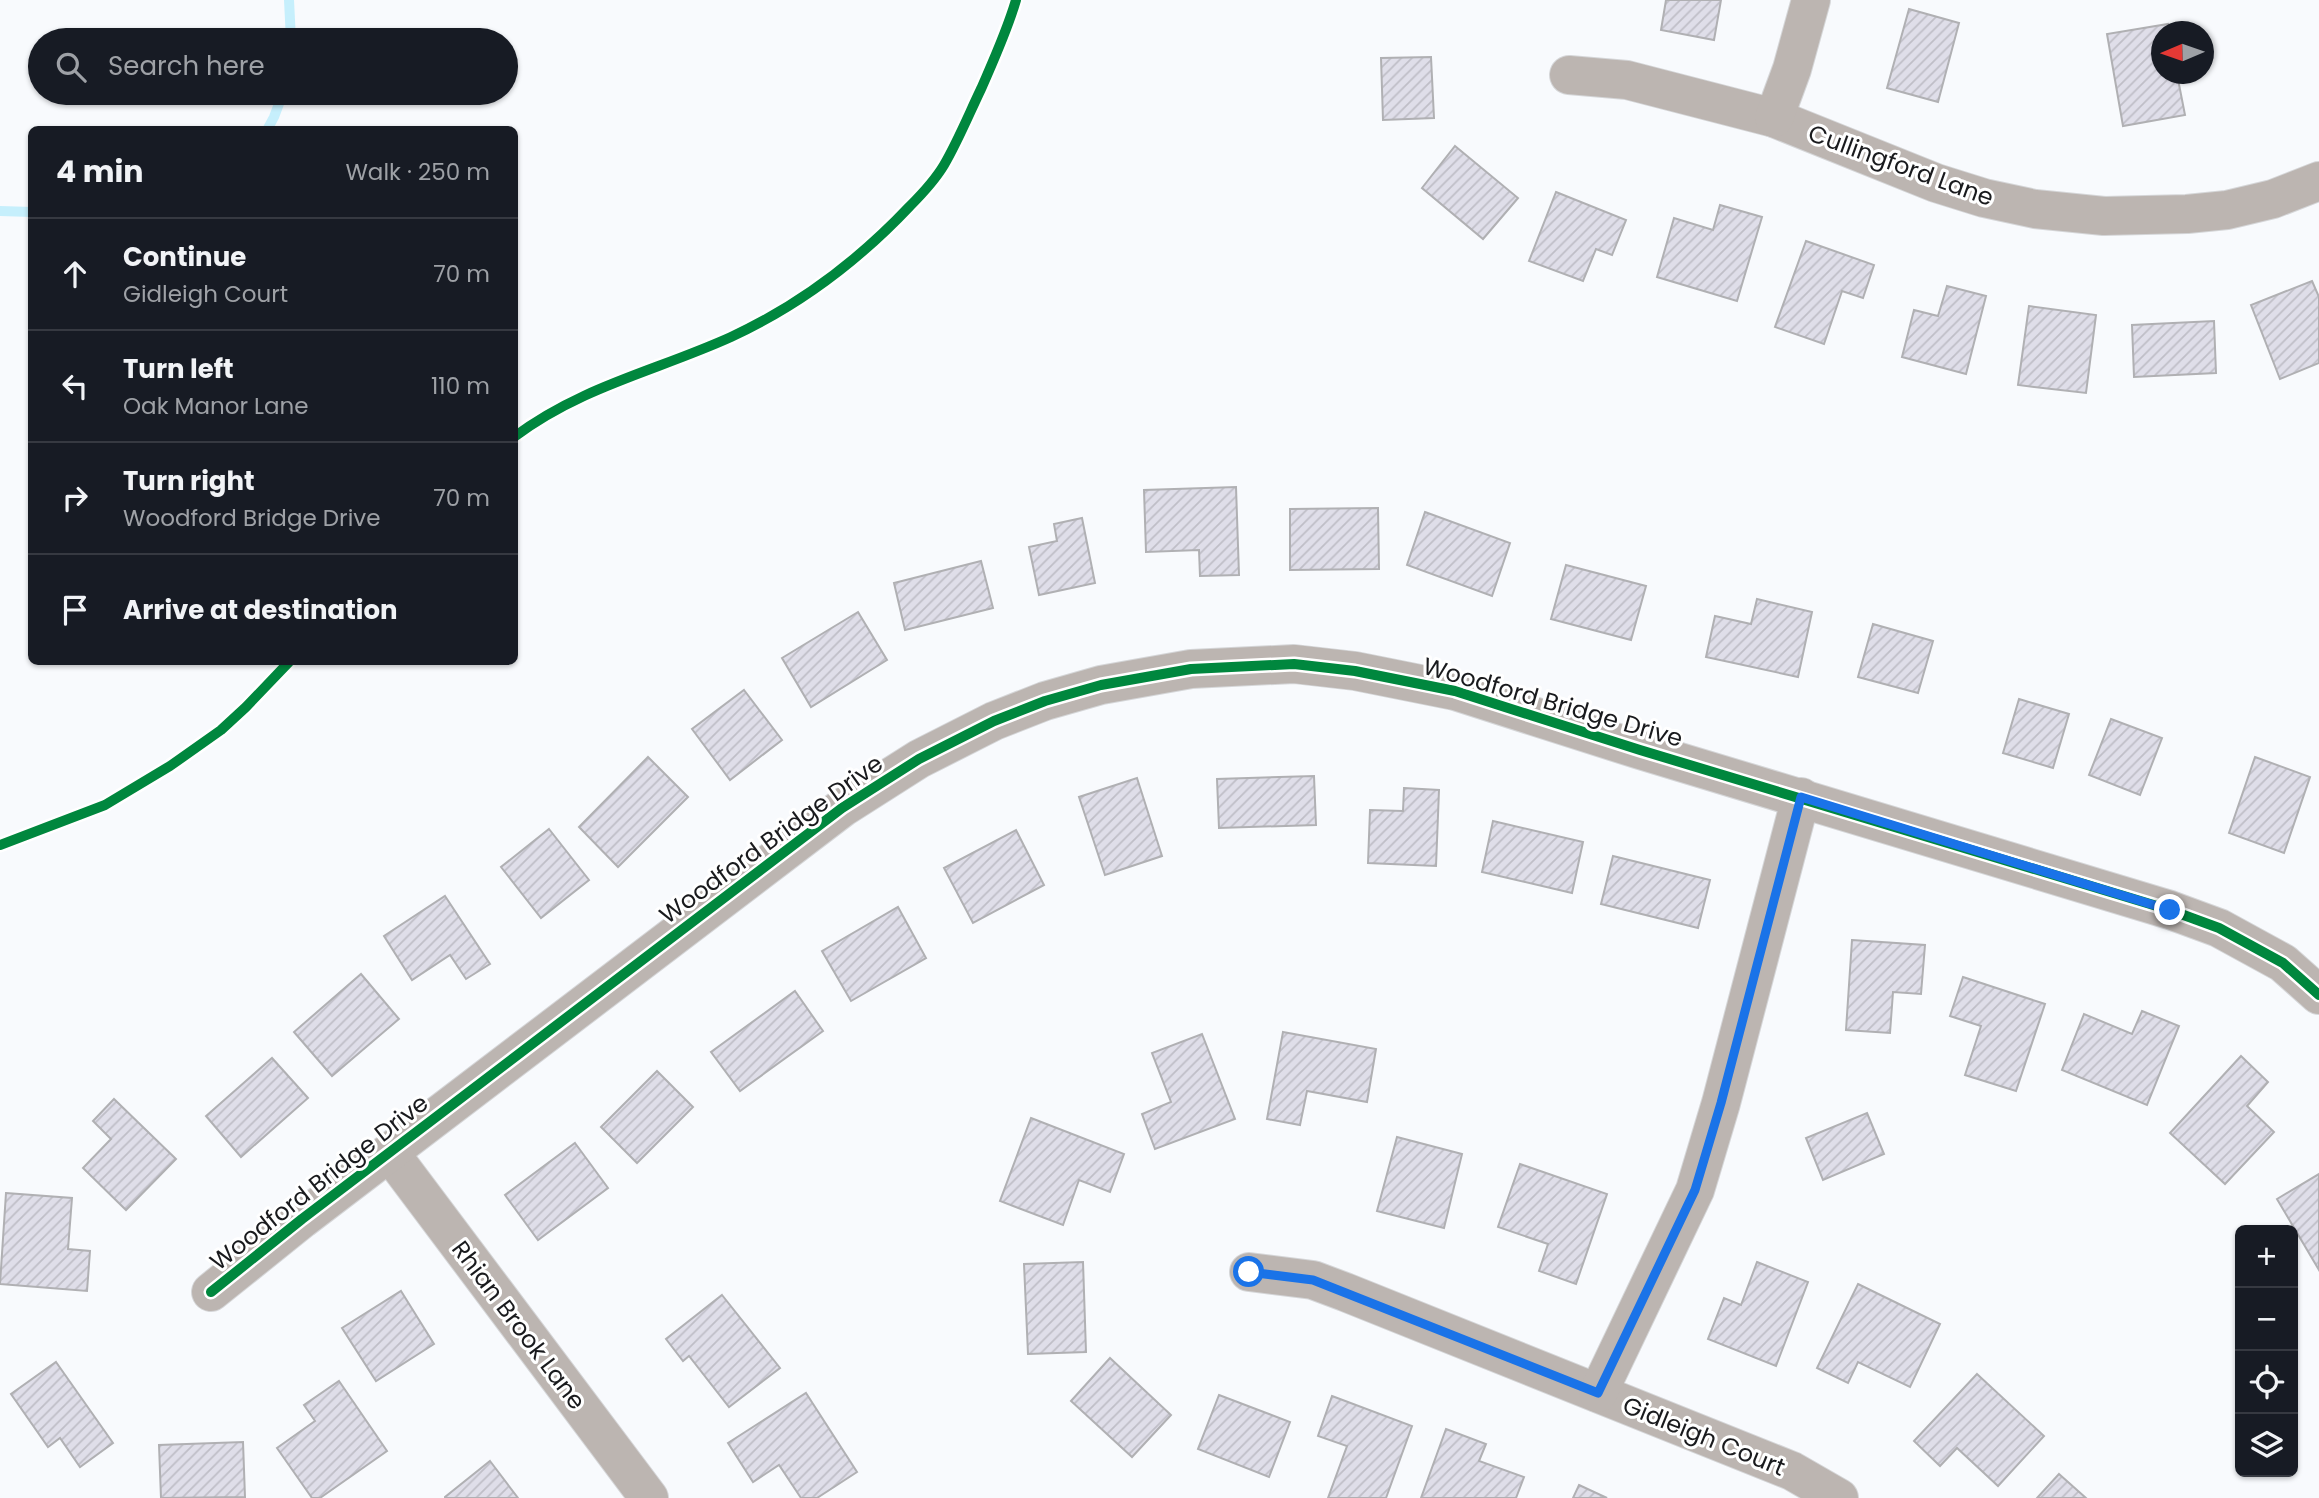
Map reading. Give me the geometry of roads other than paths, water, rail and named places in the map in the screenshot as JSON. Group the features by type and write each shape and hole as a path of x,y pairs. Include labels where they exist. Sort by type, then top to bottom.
{"street":[{"path":"1774,118 1792,69 1811,0"},
{"name":"Cullingford Lane","path":"1569,75 1627,80 1774,118 1936,183 1984,198 2035,209 2104,215 2187,214 2227,210 2273,199 2319,181"},
{"name":"Woodford Bridge Drive","path":"211,1292 842,808 919,759 994,721 1045,701 1101,685 1191,669 1294,664 1355,671 1455,691 1640,750 2170,910 2219,929 2283,963 2319,995"},
{"path":"1598,1393 1695,1190 1721,1103 1801,797"},
{"name":"Rhian Brook Lane","path":"390,1153 649,1498"},
{"name":"Gidleigh Court","path":"1249,1272 1313,1280 1334,1288 1792,1471 1839,1498"}],"waterway":[{"path":"289,0 290,28"},
{"path":"269,126 278,105"},
{"path":"0,211 28,212"}]}
